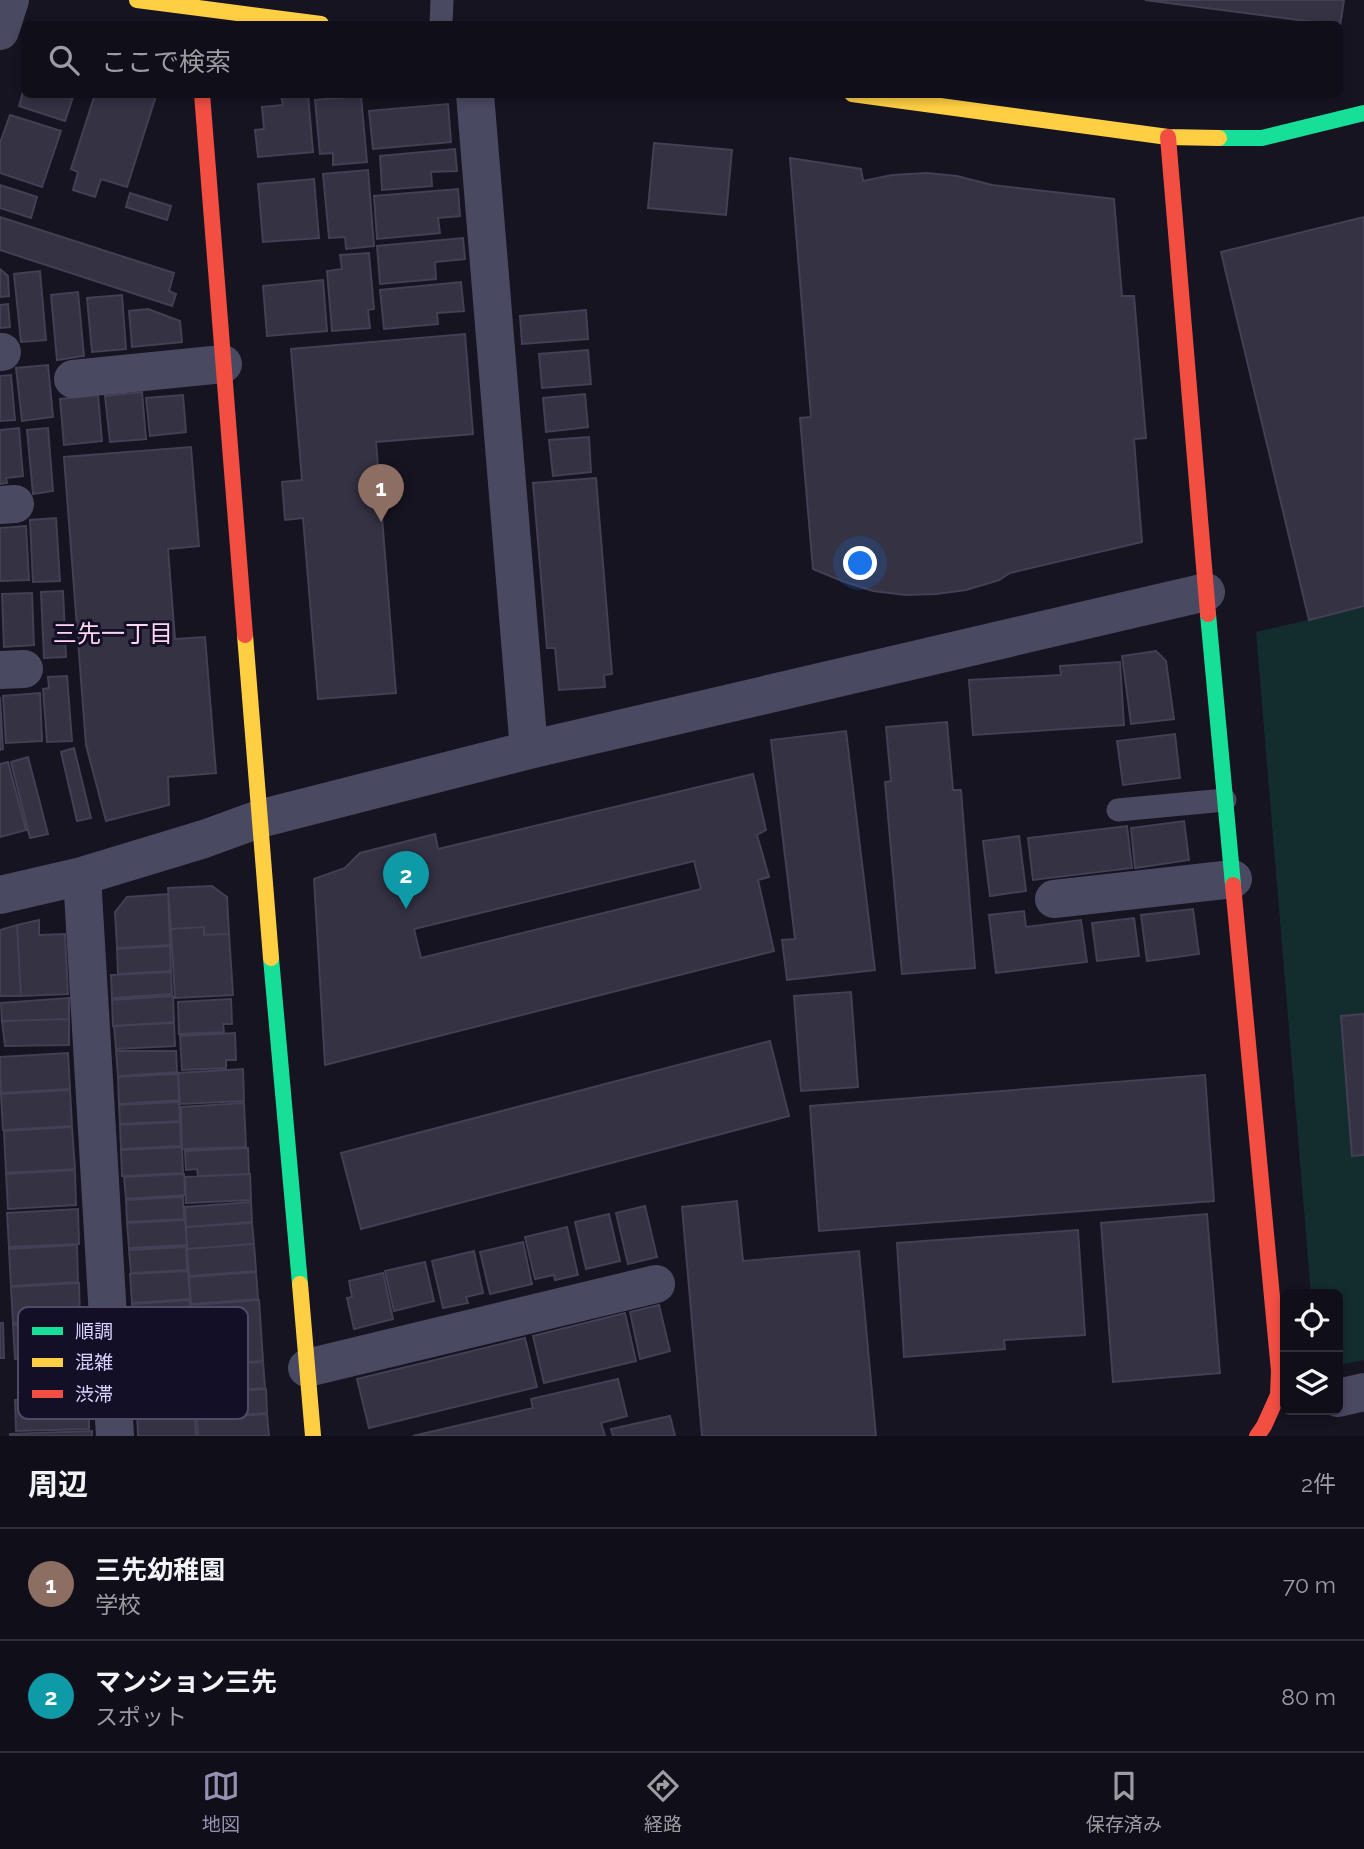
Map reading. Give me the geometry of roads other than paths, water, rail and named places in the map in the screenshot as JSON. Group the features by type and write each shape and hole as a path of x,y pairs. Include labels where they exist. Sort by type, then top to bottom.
{"street":[{"path":"0,31 10,0"},
{"path":"137,0 195,16 274,21"},
{"path":"202,98 259,819 313,1436"},
{"path":"475,98 529,750"},
{"path":"882,98 1168,136 1262,138 1364,113"},
{"path":"1168,136 1206,592 1280,1379"},
{"path":"73,379 223,364"},
{"path":"0,895 82,876 204,839 259,819 529,750 1206,592"},
{"path":"82,876 107,1307"},
{"path":"1054,900 1233,878"},
{"path":"307,1368 656,1284"},
{"path":"1343,1397 1364,1392"},
{"path":"1257,1436 1280,1399"}],"lane":[{"path":"442,0 442,21"},
{"path":"1118,810 1225,800"}],"place":[{"name":"三先幼稚園","path":"381,522"},
{"name":"マンション三先","path":"406,909"}],"district":[{"name":"三先一丁目","path":"113,633"}]}
